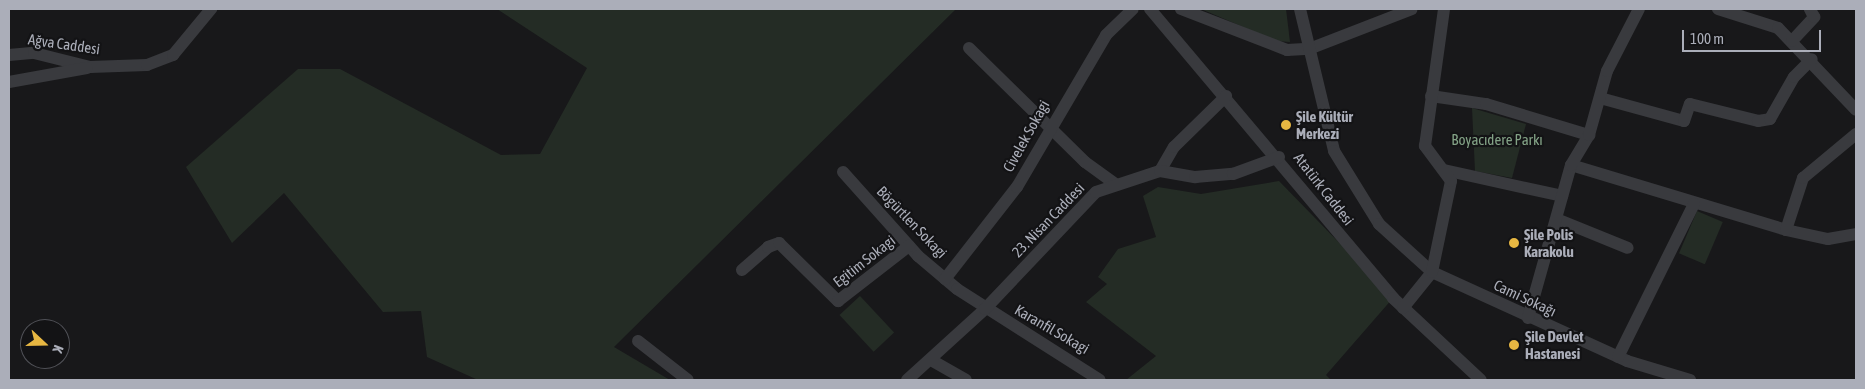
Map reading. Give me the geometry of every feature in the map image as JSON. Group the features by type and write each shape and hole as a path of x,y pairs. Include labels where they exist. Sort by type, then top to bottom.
{"street":[{"name":"Ağva Caddesi","path":"9,55 34,53 90,67 147,65 173,55 211,9"},
{"name":"Civelek Sokagi","path":"946,279 1017,186 1051,124 1106,35 1133,9"},
{"name":"Atatürk Caddesi","path":"1150,9 1278,157 1402,308 1481,380"},
{"path":"1181,9 1265,44 1287,50 1309,49 1412,9"},
{"name":"Cami Sokağı","path":"1300,9 1334,151 1379,224 1432,272 1528,318 1618,357 1690,380"},
{"path":"1402,308 1432,272 1451,181 1425,146 1444,9"},
{"path":"1528,318 1559,220 1562,196 1571,165 1589,135 1607,71 1639,9"},
{"path":"1718,9 1778,28 1812,59 1856,110"},
{"path":"1792,41 1814,17 1810,9"},
{"path":"969,48 1051,124 1085,162 1117,185"},
{"path":"1600,98 1684,121 1690,104 1758,121 1770,119 1794,78 1812,59"},
{"path":"9,82 90,67"},
{"path":"1160,171 1174,147 1226,96"},
{"path":"1431,96 1486,104 1589,135"},
{"path":"1786,230 1803,178 1856,134"},
{"name":"23. Nisan Caddesi","path":"907,380 985,309 1096,192 1160,171 1195,177 1233,174 1278,157"},
{"path":"1571,165 1694,204 1786,230 1828,239 1856,234"},
{"path":"1444,170 1562,196"},
{"name":"Bögürtlen Sokagi","path":"843,172 909,246 946,279 985,309"},
{"path":"1618,357 1694,204"},
{"path":"1559,220 1628,248"},
{"name":"Egitim Sokagi","path":"742,270 768,247 779,243 838,301 909,246"},
{"name":"Karanfil Sokagi","path":"985,309 1100,380"},
{"path":"638,341 688,380"},
{"path":"931,360 966,380"}],"green space":[{"path":"497,9 956,9 614,347 670,380 478,380 427,357 421,311 383,312 284,193 232,243 186,167 298,69 340,69 501,155 540,154 587,68"},
{"path":"1201,9 1286,9 1290,42 1276,41"},
{"name":"Boyacıdere Parkı","path":"1472,108 1526,124 1512,178 1475,171"},
{"path":"1279,181 1393,298 1326,375 1331,380 1126,380 1156,356 1086,302 1107,284 1098,277 1118,249 1156,237 1143,196 1158,187 1201,194"},
{"path":"1697,211 1723,222 1705,264 1679,253"},
{"path":"860,296 894,333 874,352 840,315"}],"place":[{"name":"Şile Kültür Merkezi","path":"1286,125"},
{"name":"Şile Polis Karakolu","path":"1514,243"},
{"name":"Şile Devlet Hastanesi","path":"1514,345"}]}
